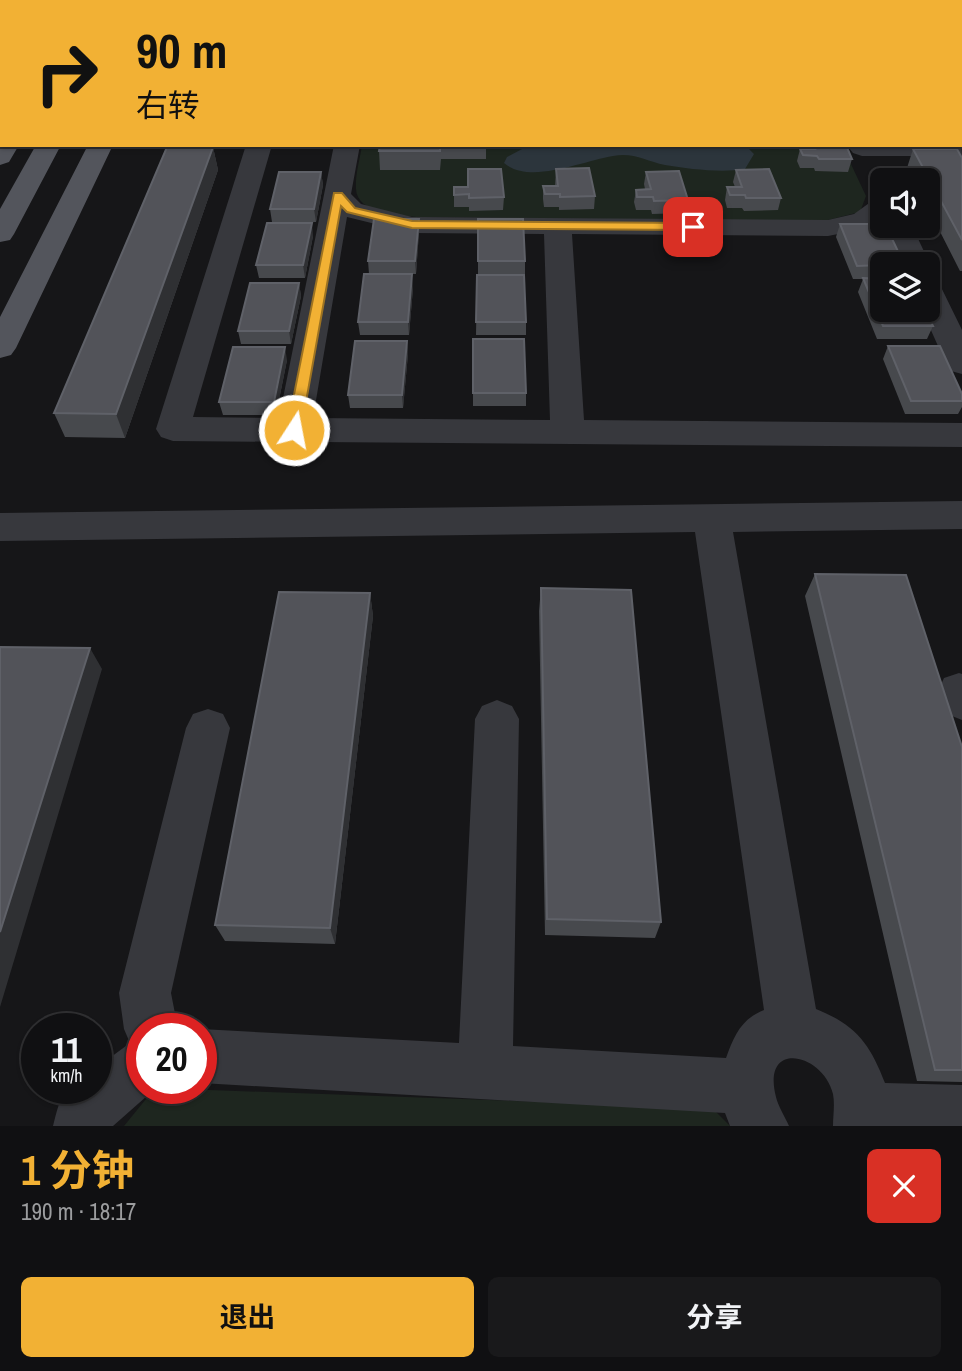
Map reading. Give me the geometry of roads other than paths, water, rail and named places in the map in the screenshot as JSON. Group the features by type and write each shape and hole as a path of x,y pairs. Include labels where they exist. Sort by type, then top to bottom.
{"main road":[{"path":"0,234 48,147"},
{"path":"0,348 100,147"}],"street":[{"path":"258,147 173,429 962,435"},
{"path":"294,430 347,147"},
{"path":"891,168 962,148"},
{"path":"338,195 351,210 412,225 828,228 863,221 870,187"},
{"path":"558,226 568,432"},
{"path":"940,315 962,364"},
{"path":"0,527 962,515"},
{"path":"712,518 793,1028"},
{"path":"485,1073 497,719"},
{"path":"148,1013 145,993 208,728"},
{"path":"217,1057 485,1073 753,1107 750,1056 767,1035 793,1028 822,1037 848,1059 862,1090 861,1118 962,1113"},
{"path":"81,1126 84,1114 126,1079"}]}
